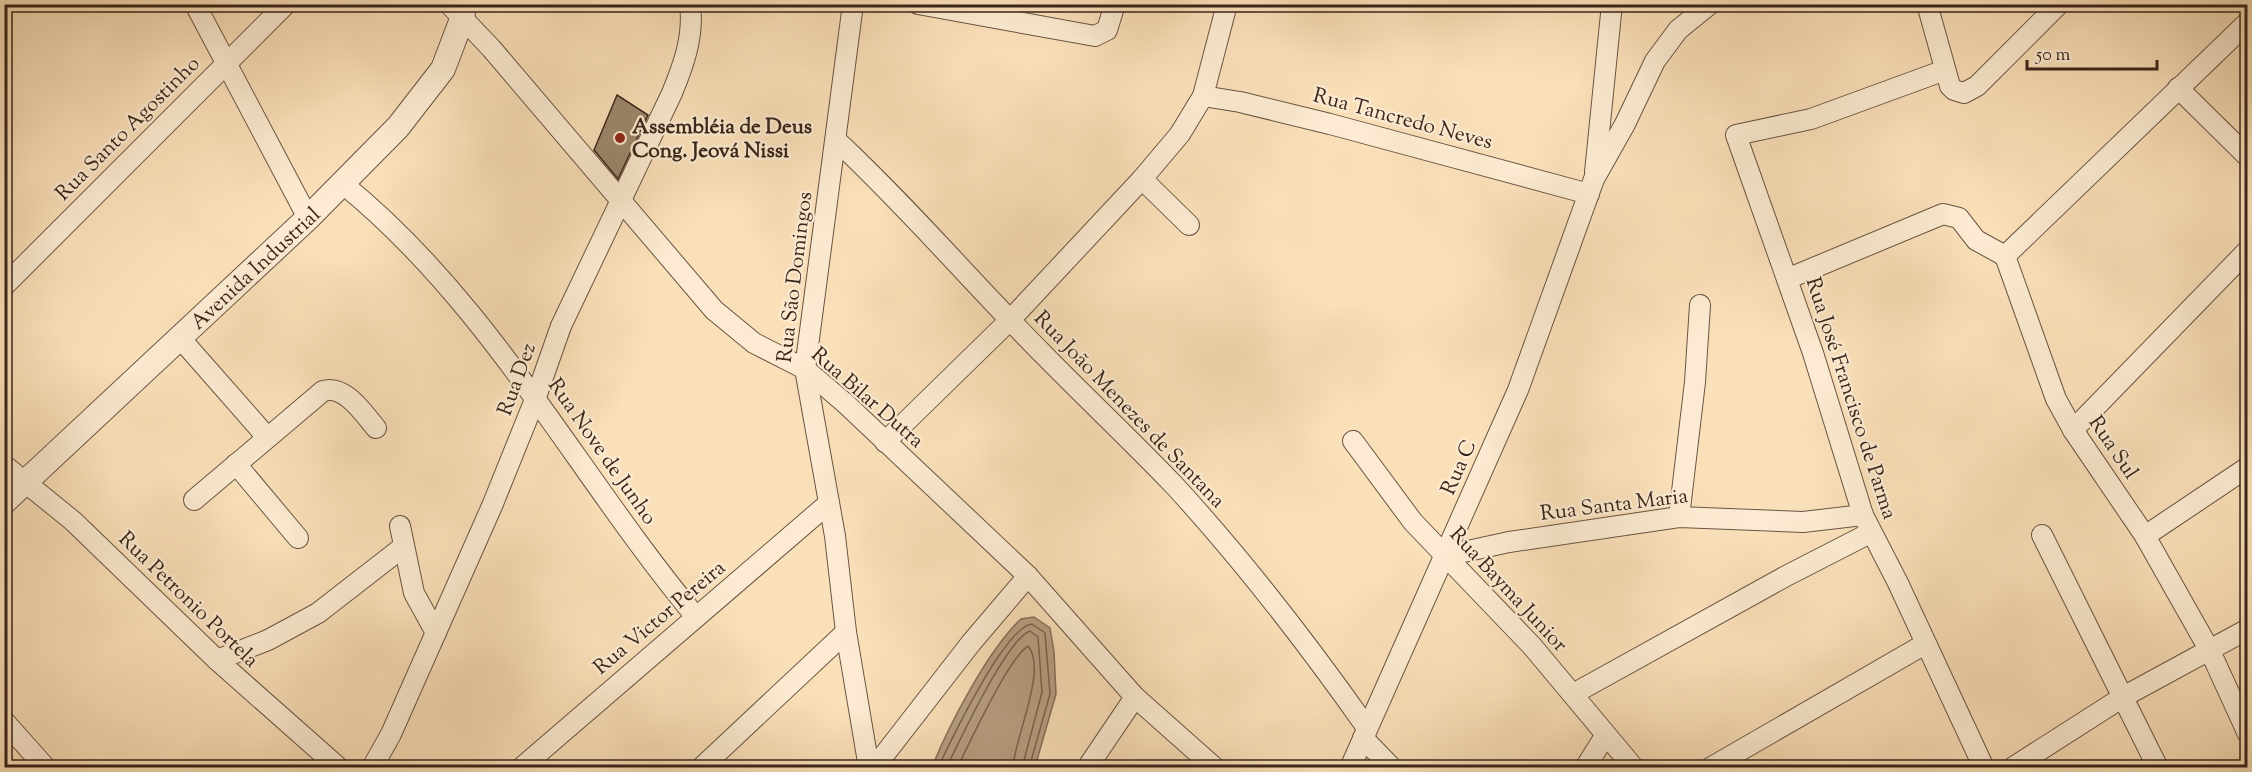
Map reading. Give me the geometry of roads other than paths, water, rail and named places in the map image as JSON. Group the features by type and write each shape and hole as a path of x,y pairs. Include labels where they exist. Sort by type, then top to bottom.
{"street":[{"path":"195,4 308,218"},
{"name":"Rua Santo Agostinho","path":"4,286 286,4"},
{"name":"Rua Dez","path":"372,768 391,734 436,633 536,397 561,326 681,70 691,32 690,4"},
{"name":"Rua São Domingos","path":"853,4 837,141 805,369 829,503 846,632 869,768"},
{"path":"918,4 1089,36 1101,35 1107,30 1115,4"},
{"path":"885,442 1011,319 1142,179 1180,134 1203,96 1227,4"},
{"name":"Rua C","path":"1591,186 1612,4"},
{"name":"Rua C","path":"1350,768 1518,390 1591,186 1625,124 1655,61 1678,30 1710,4"},
{"path":"1927,4 1945,70 1954,90 1969,92 2059,4"},
{"name":"Rua Bilar Dutra","path":"458,9 714,310 754,343 805,369 846,404 1028,576 1135,697 1215,768"},
{"name":"Avenida Industrial","path":"4,502 308,218 419,102 442,69 458,9"},
{"path":"1787,279 1943,214 1959,218 1976,240 2005,256 2247,22"},
{"name":"Rua José Francisco de Parma","path":"1945,70 1812,119 1736,135 1836,421 1870,534 1898,583 1984,768"},
{"path":"2178,88 2247,157"},
{"name":"Rua Tancredo Neves","path":"1203,96 1240,102 1591,186"},
{"name":"Rua João Menezes de Santana","path":"837,141 882,183 1011,319 1123,432 1216,533 1315,654 1365,733 1392,768"},
{"path":"1142,179 1189,225"},
{"name":"Rua Nove de Junho","path":"343,184 376,210 413,247 536,397 646,553 696,617"},
{"path":"2073,430 2247,250"},
{"name":"Rua Sul","path":"2005,256 2056,399 2073,430 2145,536 2210,651 2247,734"},
{"path":"1679,517 1695,382 1700,305"},
{"path":"180,339 267,437"},
{"path":"194,500 319,393 328,389 338,391 349,398 376,428"},
{"name":"Rua Bayma Junior","path":"1353,441 1393,498 1573,694 1605,736 1634,768"},
{"path":"236,464 298,538"},
{"name":"Rua Petronio Portela","path":"4,465 73,521 217,660 339,768"},
{"path":"2145,536 2247,467"},
{"name":"Rua Victor Pereira","path":"521,768 829,503"},
{"name":"Rua Santa Maria","path":"1445,556 1509,542 1679,517 1803,522 1863,515"},
{"path":"400,526 414,593 436,633"},
{"path":"1573,694 1788,575 1870,534"},
{"path":"2042,535 2158,768"},
{"path":"217,660 268,640 318,613 403,547"},
{"path":"874,768 971,643 1028,576"},
{"path":"2012,768 2123,697 2247,629"},
{"path":"701,768 846,632"},
{"path":"1710,768 1925,644"},
{"path":"1087,768 1135,697"},
{"path":"4,721 46,768"},
{"path":"1586,768 1605,736"}],"water":[{"path":"1034,617 1050,628 1054,652 1056,694 1035,767 932,767 948,731 983,668 1021,619"}],"place":[{"name":"Assembléia de Deus Cong. Jeová Nissi","path":"620,138"}]}
